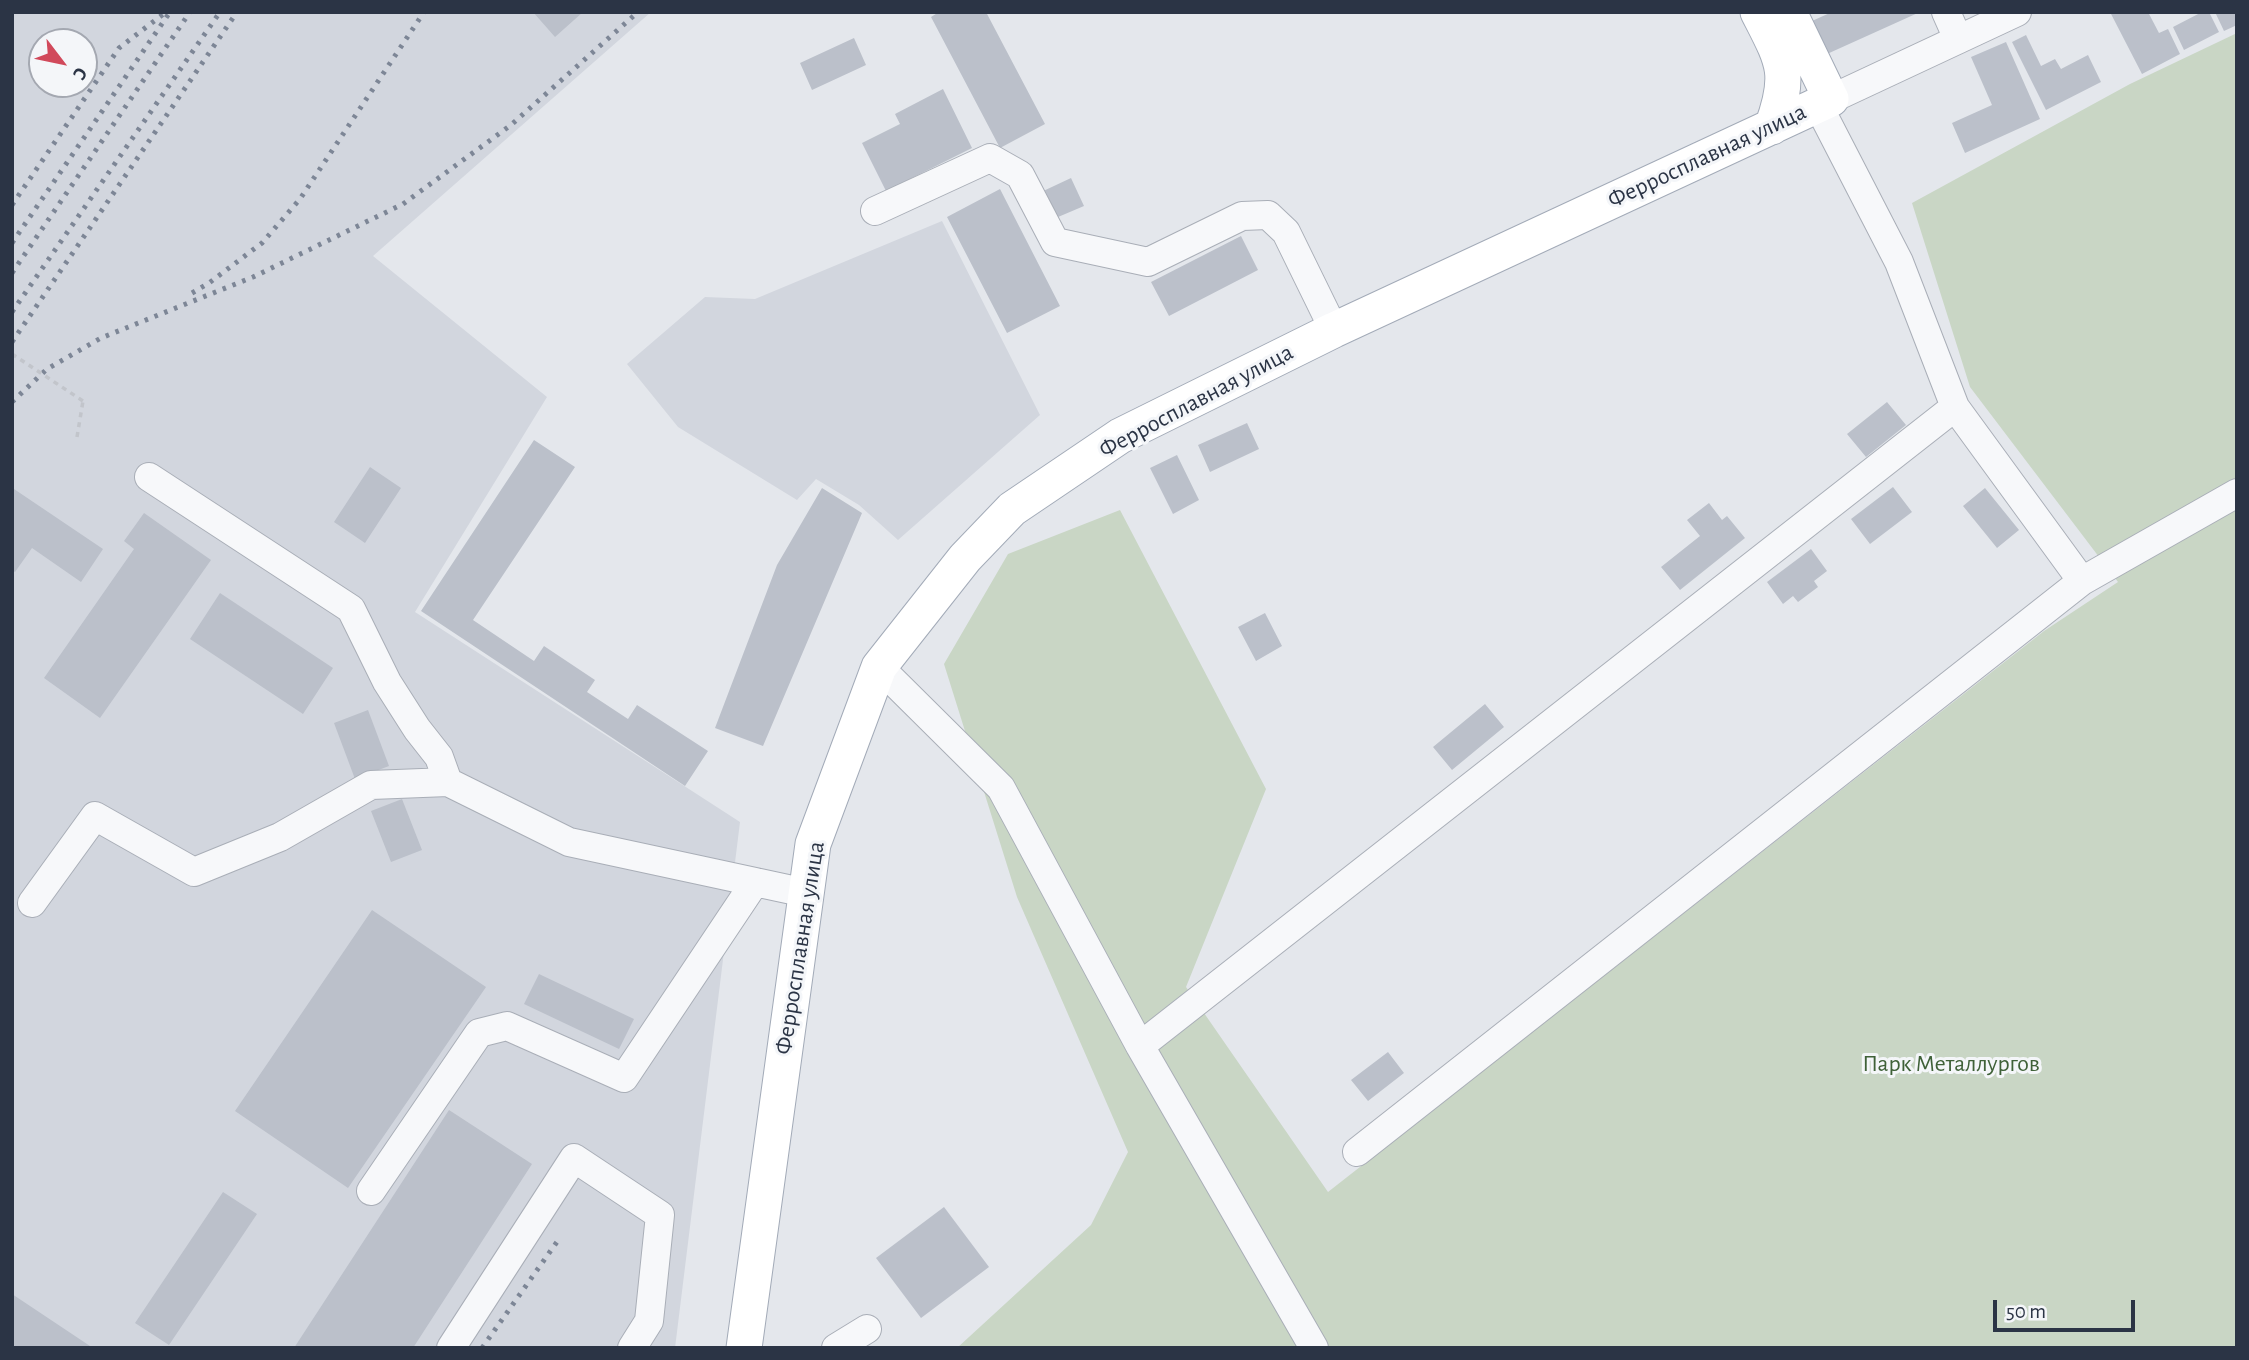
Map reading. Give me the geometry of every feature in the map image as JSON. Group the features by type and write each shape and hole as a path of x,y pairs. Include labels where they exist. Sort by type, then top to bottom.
{"main road":[{"path":"1758,12 1784,70 1784,88 1772,127"},
{"path":"1789,12 1824,102"},
{"name":"Ферросплавная улица","path":"744,1348 813,844 878,667 965,558 1012,509 1120,436 1334,330 1824,102"}],"street":[{"path":"1946,12 1958,39"},
{"name":"Ферросплавная улица","path":"1824,102 2017,12"},
{"path":"1824,102 1899,262 1955,407 2082,581"},
{"path":"875,211 990,158 1020,175 1055,242 1148,262 1242,216 1268,215 1286,232 1334,330"},
{"path":"1140,1046 1955,407"},
{"path":"149,477 351,608 387,682 417,729 439,757 448,782"},
{"path":"1357,1152 2082,581 2237,493"},
{"path":"878,667 1001,788 1140,1046 1314,1348"},
{"path":"32,902 95,816 194,872 280,836 372,785 448,782 569,842 806,893"},
{"path":"371,1191 479,1032 507,1026 624,1078 755,882"},
{"path":"451,1348 574,1158 660,1215 649,1321 632,1348"},
{"path":"836,1348 867,1329"}],"path":[{"path":"12,354 83,401 77,437"}],"shaded area":[{"path":"12,12 651,12 373,256 547,397 415,612 740,822 675,1348 12,1348"},
{"path":"942,221 1040,415 898,540 859,505 816,479 797,500 678,427 627,364 705,297 755,299"}],"green space":[{"name":"Парк Металлургов","path":"2237,33 2237,1348 957,1348 1091,1225 1128,1152 1017,897 944,664 1008,554 1120,510 1266,789 1186,987 1328,1192 2044,631 2118,582 1970,387 1912,203 2130,84"}],"building":[{"path":"533,12 583,12 555,37"},
{"path":"939,12 986,12 1045,124 1000,148 931,17"},
{"path":"1832,12 1920,12 1827,54 1812,21"},
{"path":"2110,12 2148,12 2159,33 2168,29 2180,54 2142,74"},
{"path":"2202,12 2209,12 2219,32 2184,50 2173,27"},
{"path":"2215,12 2237,12 2237,25 2224,31"},
{"path":"2026,35 2041,66 2055,59 2061,69 2088,55 2101,82 2046,110 2012,42"},
{"path":"854,38 866,65 812,90 800,63"},
{"path":"2006,42 2040,119 1965,153 1952,123 1992,105 1971,57"},
{"path":"943,89 972,148 886,191 862,143 900,124 895,114"},
{"path":"1071,178 1084,206 1051,220 1039,193"},
{"path":"1000,189 1060,306 1007,333 947,217"},
{"path":"1241,236 1258,270 1169,316 1151,282"},
{"path":"1887,402 1906,425 1866,457 1847,434"},
{"path":"1247,423 1259,449 1210,472 1198,445"},
{"path":"534,440 575,467 473,620 534,661 544,646 595,680 587,692 628,719 637,705 708,751 685,786 421,611"},
{"path":"1177,455 1199,500 1173,514 1150,468"},
{"path":"370,467 401,488 365,543 334,522"},
{"path":"1893,487 1912,512 1870,544 1851,519"},
{"path":"822,488 862,513 763,746 715,728 777,565"},
{"path":"1985,488 2019,530 1997,548 1963,506"},
{"path":"14,489 103,549 81,582 32,548 15,572 12,570"},
{"path":"1709,503 1722,520 1727,516 1745,538 1680,590 1661,567 1700,536 1687,520"},
{"path":"144,513 211,560 100,718 44,678 134,549 124,541"},
{"path":"1811,549 1827,571 1814,581 1818,587 1798,602 1793,596 1783,604 1767,582"},
{"path":"220,593 333,668 303,714 190,639"},
{"path":"1265,613 1282,646 1256,661 1238,627"},
{"path":"1485,704 1504,727 1452,770 1433,747"},
{"path":"368,710 389,766 355,779 334,723"},
{"path":"402,799 422,850 391,862 371,811"},
{"path":"372,910 486,987 348,1188 235,1111"},
{"path":"539,974 634,1019 619,1049 524,1004"},
{"path":"1388,1052 1404,1073 1368,1101 1351,1080"},
{"path":"449,1110 532,1164 413,1348 294,1348"},
{"path":"223,1192 257,1214 169,1345 135,1323"},
{"path":"944,1207 989,1267 921,1318 876,1258"},
{"path":"12,1294 93,1348 12,1348"}],"railway":[{"path":"12,205 119,48 166,12"},
{"path":"12,243 170,12"},
{"path":"12,273 190,12"},
{"path":"12,312 220,12"},
{"path":"12,342 237,12"},
{"path":"192,293 262,243 300,199 424,12"},
{"path":"12,402 47,369 101,338 253,277 403,204 511,125 638,12"},
{"path":"482,1348 559,1239"}]}
